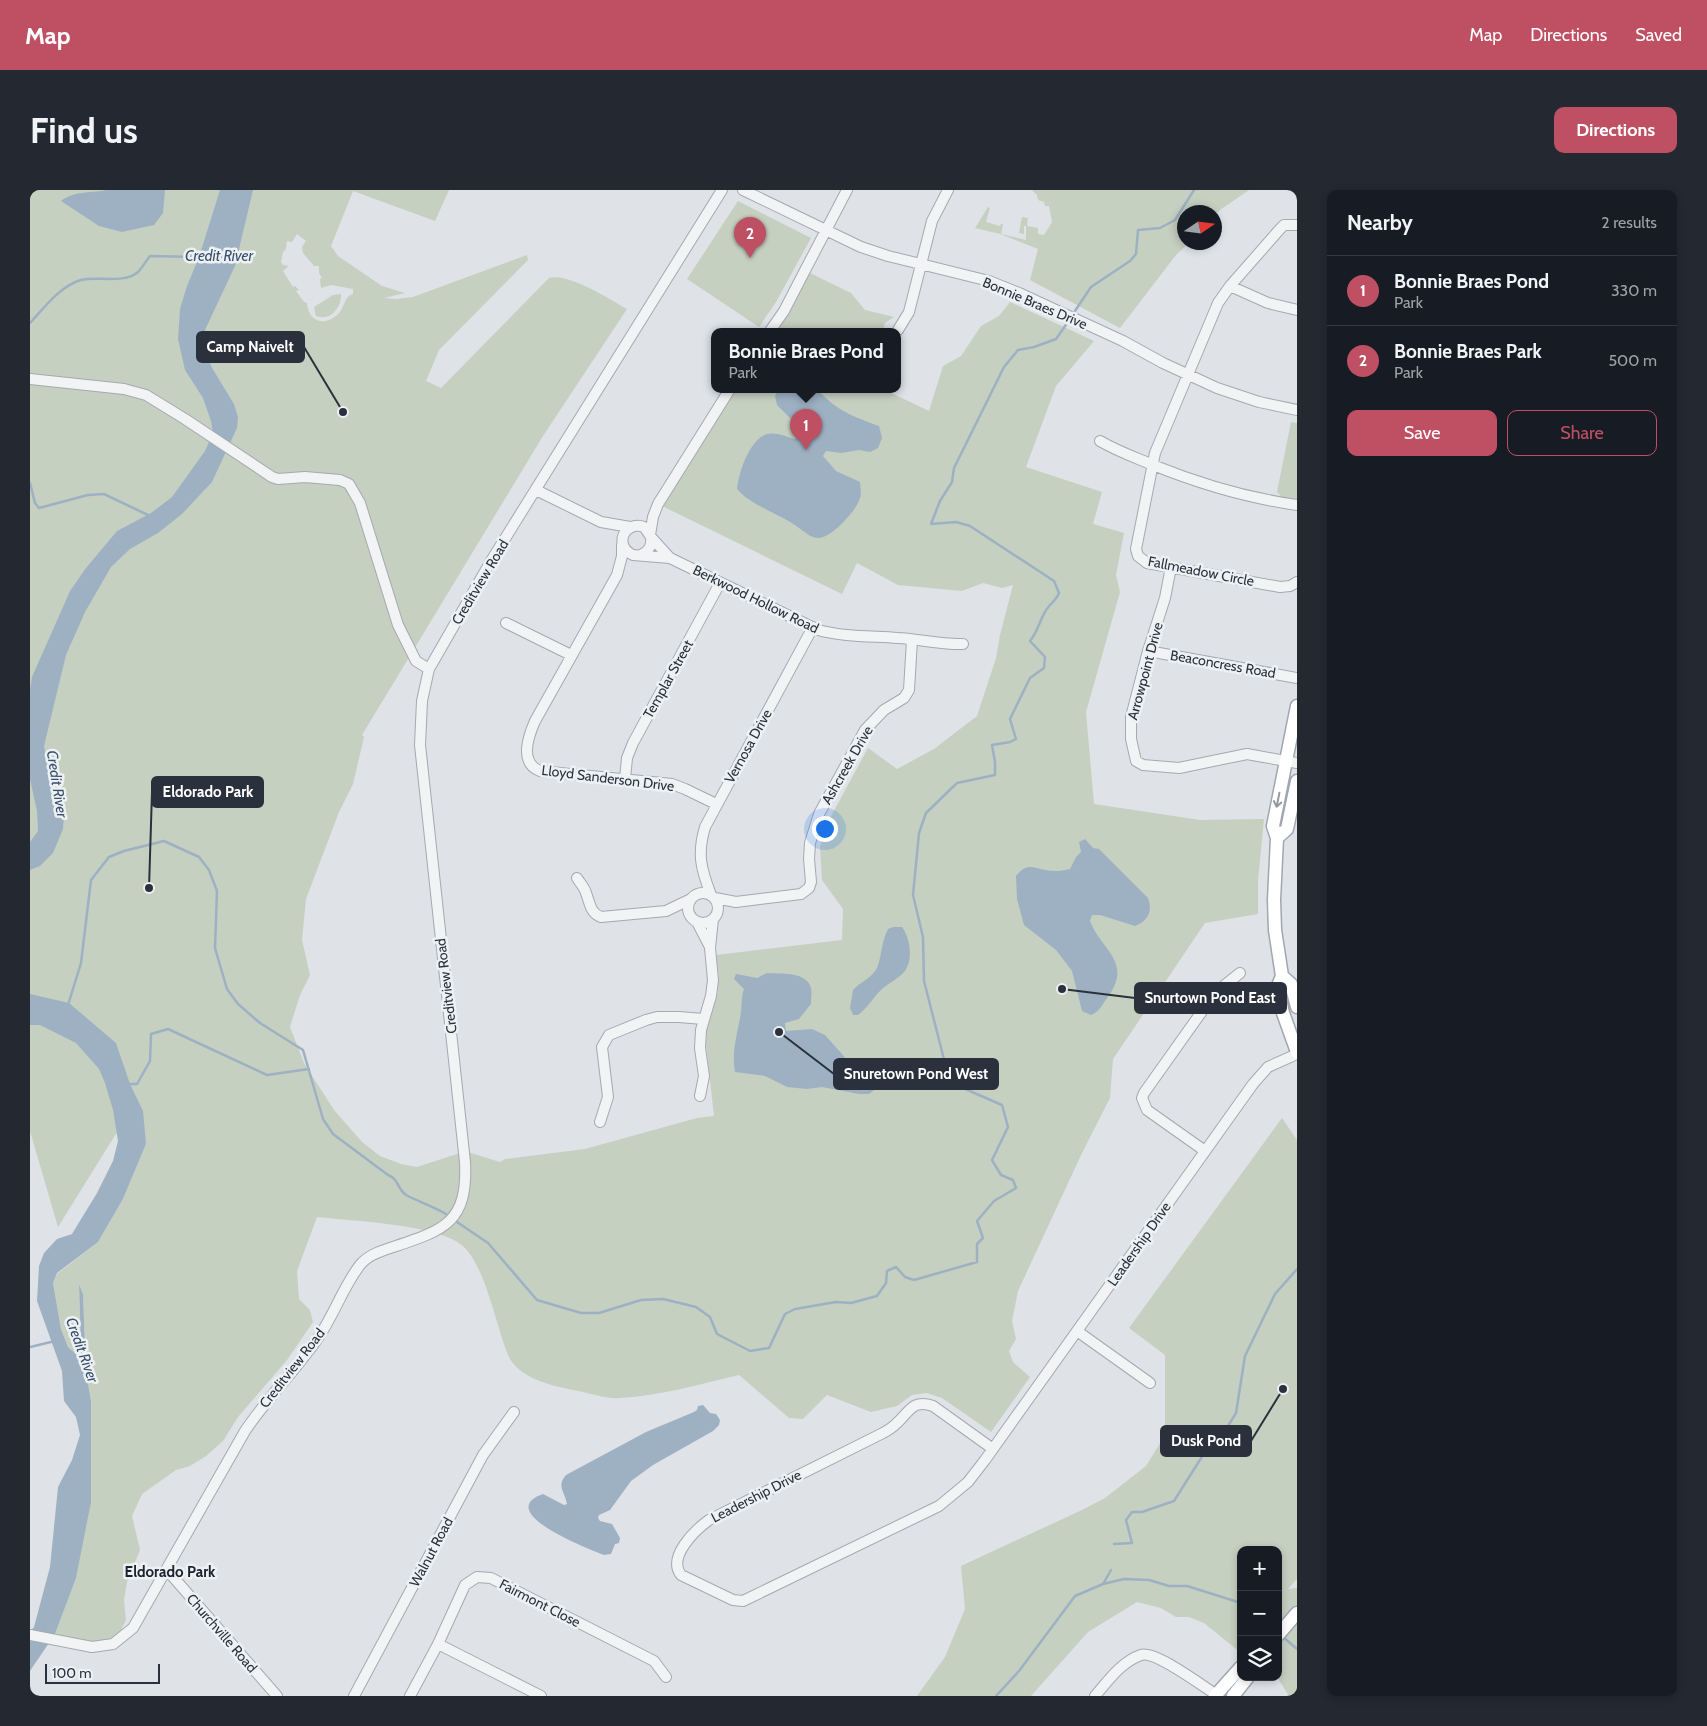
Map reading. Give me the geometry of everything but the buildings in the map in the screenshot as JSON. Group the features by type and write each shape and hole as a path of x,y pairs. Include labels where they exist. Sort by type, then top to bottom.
{"main road":[{"path":"1297,706 1292,762 1273,826 1276,838 1274,900 1276,939 1282,976 1277,988 1297,1053"},
{"path":"1276,838 1287,829 1297,781"},
{"path":"1282,976 1291,984 1297,1006"},
{"path":"1283,1630 1297,1613"},
{"path":"1217,1696 1237,1672"},
{"path":"1233,1696 1245,1681"}],"street":[{"name":"Creditview Road","path":"30,1635 92,1647 113,1644 133,1628 245,1431 256,1414 318,1339 360,1265 377,1253 431,1234 440,1229 455,1214 464,1192 466,1176 422,779 420,745 422,701 429,669 491,561 722,190"},
{"name":"Bonnie Braes Drive","path":"743,190 826,231 877,252 989,282 1019,293 1123,341 1187,375 1241,397 1297,410"},
{"path":"772,328 785,308 847,190"},
{"path":"899,328 909,312 932,221 948,190"},
{"name":"Fallmeadow Circle","path":"1297,225 1284,225 1230,286 1218,303 1158,445 1152,465 1136,549 1141,560 1147,563 1280,587 1290,586 1297,582"},
{"path":"1230,286 1268,303 1297,310"},
{"path":"30,379 124,389 146,396 185,419 272,477 278,479 305,477 340,480 349,484 360,503 398,625 416,661 429,669"},
{"path":"601,522 628,553 639,555 645,553 651,546 653,517 658,504 727,393"},
{"path":"1100,441 1118,452 1232,492 1297,505"},
{"path":"536,490 601,522 644,528 651,536"},
{"path":"622,544 623,534 658,504"},
{"name":"Berkwood Hollow Road","path":"651,536 670,558"},
{"name":"Lloyd Sanderson Drive","path":"622,544 622,557 617,575 531,730 527,743 528,759 535,769 540,771 672,784 685,788 716,804"},
{"name":"Berkwood Hollow Road","path":"639,555 670,558 813,627 838,634 948,645 963,644"},
{"name":"Lloyd Sanderson Drive","path":"617,575 639,555"},
{"name":"Arrowpoint Drive","path":"1171,567 1165,598 1148,651 1130,722 1132,751 1136,760 1139,764 1164,768 1179,768 1247,754 1292,762"},
{"name":"Templar Street","path":"625,779 627,758 633,743 720,583"},
{"path":"506,623 571,655"},
{"name":"Vernosa Drive","path":"692,898 701,870 700,852 702,837 716,804 813,627"},
{"name":"Ashcreek Drive","path":"713,896 736,902 801,894 809,888 811,882 810,843 819,814 865,730 880,714 907,695 909,690 912,640"},
{"name":"Beaconcress Road","path":"1148,651 1297,678"},
{"name":"Vernosa Drive","path":"701,870 713,896"},
{"path":"577,878 586,891 590,908 598,916 606,918 666,910 702,893 713,896 718,906 710,948 713,988 703,1019 700,1048 704,1076 700,1096"},
{"path":"692,898 688,908 710,948"},
{"name":"Ashcreek Drive","path":"715,917 736,902"},
{"path":"666,910 705,923 715,917"},
{"path":"1205,1151 1147,1110 1142,1098 1215,993 1240,973"},
{"path":"600,1122 608,1097 602,1047 609,1035 656,1017 703,1019"},
{"name":"Leadership Drive","path":"993,1449 934,1406 927,1404 915,1405 892,1428 708,1520 700,1526 685,1544 677,1562 678,1570 682,1575 733,1600 748,1600 939,1506 968,1482 993,1449 1253,1084 1263,1072 1274,1064 1297,1053"},
{"path":"1077,1331 1150,1382"},
{"name":"Walnut Road","path":"354,1696 483,1455 514,1412"},
{"name":"Churchville Road","path":"167,1570 277,1696"},
{"name":"Fairmont Close","path":"410,1696 438,1644 465,1585 470,1580 484,1576 654,1661 666,1678"},
{"path":"438,1644 542,1696"},
{"path":"1095,1696 1121,1667 1140,1655 1147,1654 1175,1668 1217,1696"}],"green space":[{"path":"30,190 449,190 435,221 353,191 331,246 338,256 382,286 405,293 384,298 396,299 413,297 527,255 528,260 439,350 426,381 441,388 549,278 557,277 577,283 600,293 627,309 543,436 362,735 364,737 353,784 339,812 306,899 302,940 310,975 300,995 290,1027 304,1063 334,1110 362,1142 380,1156 401,1164 417,1167 457,1154 471,1153 500,1162 505,1159 585,1149 697,1118 714,1116 706,1044 707,1028 718,992 719,975 716,955 842,940 843,909 822,880 820,847 829,820 868,748 897,769 934,749 977,716 996,658 1013,585 1002,588 983,583 962,591 898,585 857,563 842,594 662,506 733,393 891,393 929,411 943,366 961,356 981,326 999,316 1010,302 1094,341 1056,386 1026,467 1102,492 1093,524 1124,533 1116,575 1120,592 1086,712 1094,804 1200,820 1264,819 1258,880 1258,914 1205,923 1113,1059 1110,1098 1082,1153 1018,1291 1012,1321 1016,1339 1009,1351 1013,1362 1030,1377 991,1432 942,1398 927,1393 912,1395 897,1406 871,1412 827,1395 803,1419 789,1418 739,1375 665,1392 620,1398 611,1398 552,1385 530,1377 513,1364 508,1355 484,1283 472,1257 464,1247 452,1239 416,1228 317,1217 297,1271 299,1299 310,1310 313,1322 287,1360 238,1417 223,1441 206,1456 190,1466 176,1470 142,1494 132,1516 140,1550 127,1582 124,1600 126,1620 118,1636 101,1649 85,1649 55,1634 76,1577 91,1401 86,1372 83,1294 79,1287 81,1350 78,1356 68,1347 61,1329 53,1283 57,1274 98,1242 123,1199 146,1144 137,1100 58,1227 30,1131","holes":["297,234 306,241 302,247 303,253 314,266 319,266 319,273 322,278 320,279 321,288 331,285 353,289 353,294 347,298 340,312 327,321 318,320 310,314 307,303 304,302 296,291 299,290 295,286 293,287 283,271 289,266 283,265 281,262 287,241 292,242"]},
{"path":"1032,190 1249,190 1222,209 1222,205 1177,205 1177,250 1181,250 1120,328 1030,280 1038,249 1000,234 975,228 988,207 990,208 986,222 1000,226 1003,224 1001,234 1026,240 1026,226 1024,226 1024,234 1019,233 1022,217 1028,218 1027,226 1038,228 1038,234 1044,235 1052,222 1049,206 1045,206 1044,202 1038,200 1037,195"},
{"path":"738,201 811,238 776,302 759,327 687,279"},
{"path":"810,273 851,293 865,310 894,317 885,323 884,328 778,328"},
{"path":"341,294 341,299 334,312 326,317 316,316 314,307 333,295"},
{"path":"1291,422 1297,423 1297,500 1283,498 1277,492"},
{"path":"1282,1118 1297,1140 1297,1579 1288,1589 1297,1588 1297,1696 1289,1696 1280,1681 1282,1681 1282,1546 1237,1546 1237,1650 1204,1623 1189,1617 1176,1617 1161,1608 1137,1602 1088,1632 1031,1696 917,1696 945,1657 965,1609 961,1566 1105,1498 1146,1466 1165,1435 1165,1355 1129,1328"}],"water":[{"path":"106,190 165,190 163,213 154,225 122,232 99,226 61,201 72,195"},
{"name":"Credit River","path":"220,190 253,190 235,266 205,330 205,349 212,368 234,404 238,417 237,428 212,482 182,514 158,533 130,549 111,567 85,612 66,655 44,746 50,777 64,813 63,829 53,853 40,866 30,870 30,842 38,831 37,811 30,779 30,690 32,677 70,591 86,568 117,531 151,513 172,497 205,451 213,433 203,398 185,370 178,339 180,309"},
{"path":"777,393 821,393 831,403 845,412 879,426 882,438 878,448 870,452 859,450 841,453 826,451 823,456 836,471 860,482 861,495 858,503 844,522 831,533 820,538 811,536 792,523 758,505 737,489 746,457 761,437 773,434 794,439 802,434 801,429 777,405 775,396"},
{"path":"1085,839 1093,848 1099,849 1148,898 1150,907 1146,918 1135,926 1100,915 1092,915 1090,921 1113,957 1117,975 1114,986 1107,998 1098,1010 1091,1015 1082,1011 1072,971 1056,950 1024,925 1017,899 1016,876 1023,869 1029,867 1052,871 1070,869 1081,852 1079,842"},
{"path":"902,927 907,937 910,955 907,967 902,974 879,992 862,1012 858,1015 853,1015 850,1008 853,990 877,968 886,934 888,929"},
{"path":"767,973 799,976 811,988 811,1004 799,1019 785,1023 786,1031 812,1029 825,1035 865,1080 879,1080 882,1084 869,1094 859,1094 822,1087 807,1089 787,1087 765,1076 735,1072 734,1050 744,989 734,979 736,974 757,978"},
{"name":"Credit River","path":"30,994 69,1003 116,1043 130,1084 143,1111 146,1144 123,1199 98,1242 57,1273 53,1283 61,1329 68,1347 78,1356 81,1350 79,1285 83,1294 86,1372 91,1401 91,1502 76,1578 55,1634 30,1671 30,1632 34,1627 50,1567 58,1487 72,1460 80,1435 76,1417 64,1401 62,1371 37,1301 39,1266 44,1253 57,1239 72,1234 97,1193 113,1161 118,1141 113,1110 99,1069 76,1043 40,1025 30,1025"},
{"path":"703,1405 710,1413 716,1414 720,1420 719,1425 713,1431 653,1465 631,1481 610,1510 599,1515 600,1521 612,1524 620,1538 619,1543 615,1544 611,1554 604,1555 566,1538 536,1520 529,1510 530,1502 543,1494 564,1505 567,1504 561,1486 566,1475 646,1432 694,1412 698,1406"}],"waterway":[{"path":"1073,314 1091,287 1130,261 1136,254 1138,230 1160,228 1175,220 1194,190"},
{"path":"30,323 59,292 73,283 87,279 118,279 132,276 140,270 150,256 199,257"},
{"path":"457,1222 488,1243 537,1300 581,1313 599,1313 641,1300 663,1299 696,1307 710,1317 717,1334 750,1351 769,1348 785,1314 795,1309 836,1302 851,1303 877,1296 886,1283 887,1271 896,1267 905,1277 914,1280 977,1262 977,1244 983,1238 977,1221 994,1201 1016,1188 1013,1180 1001,1175 992,1160 1008,1127 1002,1105 963,1088 949,1079 924,981 923,937 913,895 919,833 926,813 957,783 995,775 992,745 1016,739 1010,719 1030,678 1044,668 1045,657 1030,641 1047,609 1059,593 1054,581 970,526 956,522 931,524 940,501 952,482 954,468 1004,367 1018,350 1034,347 1056,339 1070,319"},
{"path":"30,483 35,503 39,508 88,495 104,494 150,516"},
{"path":"68,1005 81,963 91,880 109,857 124,851 164,841 199,857 209,870 217,891 215,948 227,989 238,1004 260,1023 303,1050 323,1119 333,1134 392,1177 406,1195 446,1214"},
{"path":"130,1084 137,1084 150,1061 151,1034 168,1029 267,1075 309,1069"},
{"path":"1114,1544 1132,1543 1126,1520 1132,1512 1142,1512 1174,1501 1203,1455 1228,1426 1236,1413 1245,1356 1275,1294 1297,1269"},
{"path":"30,1347 55,1341"},
{"path":"1103,1584 1111,1570"},
{"path":"996,1696 1019,1671 1075,1596 1103,1584 1124,1579 1149,1580 1169,1586 1187,1586 1237,1602"},
{"path":"1283,1637 1297,1649"}],"place":[{"name":"Bonnie Braes Park","path":"750,258"},
{"name":"Camp Naivelt","path":"343,412"},
{"name":"Bonnie Braes Pond","path":"806,450"},
{"name":"Eldorado Park","path":"149,888"},
{"name":"Snurtown Pond East","path":"1062,989"},
{"name":"Snuretown Pond West","path":"779,1032"},
{"name":"Dusk Pond","path":"1283,1389"}],"district":[{"name":"Eldorado Park","path":"170,1572"}]}
